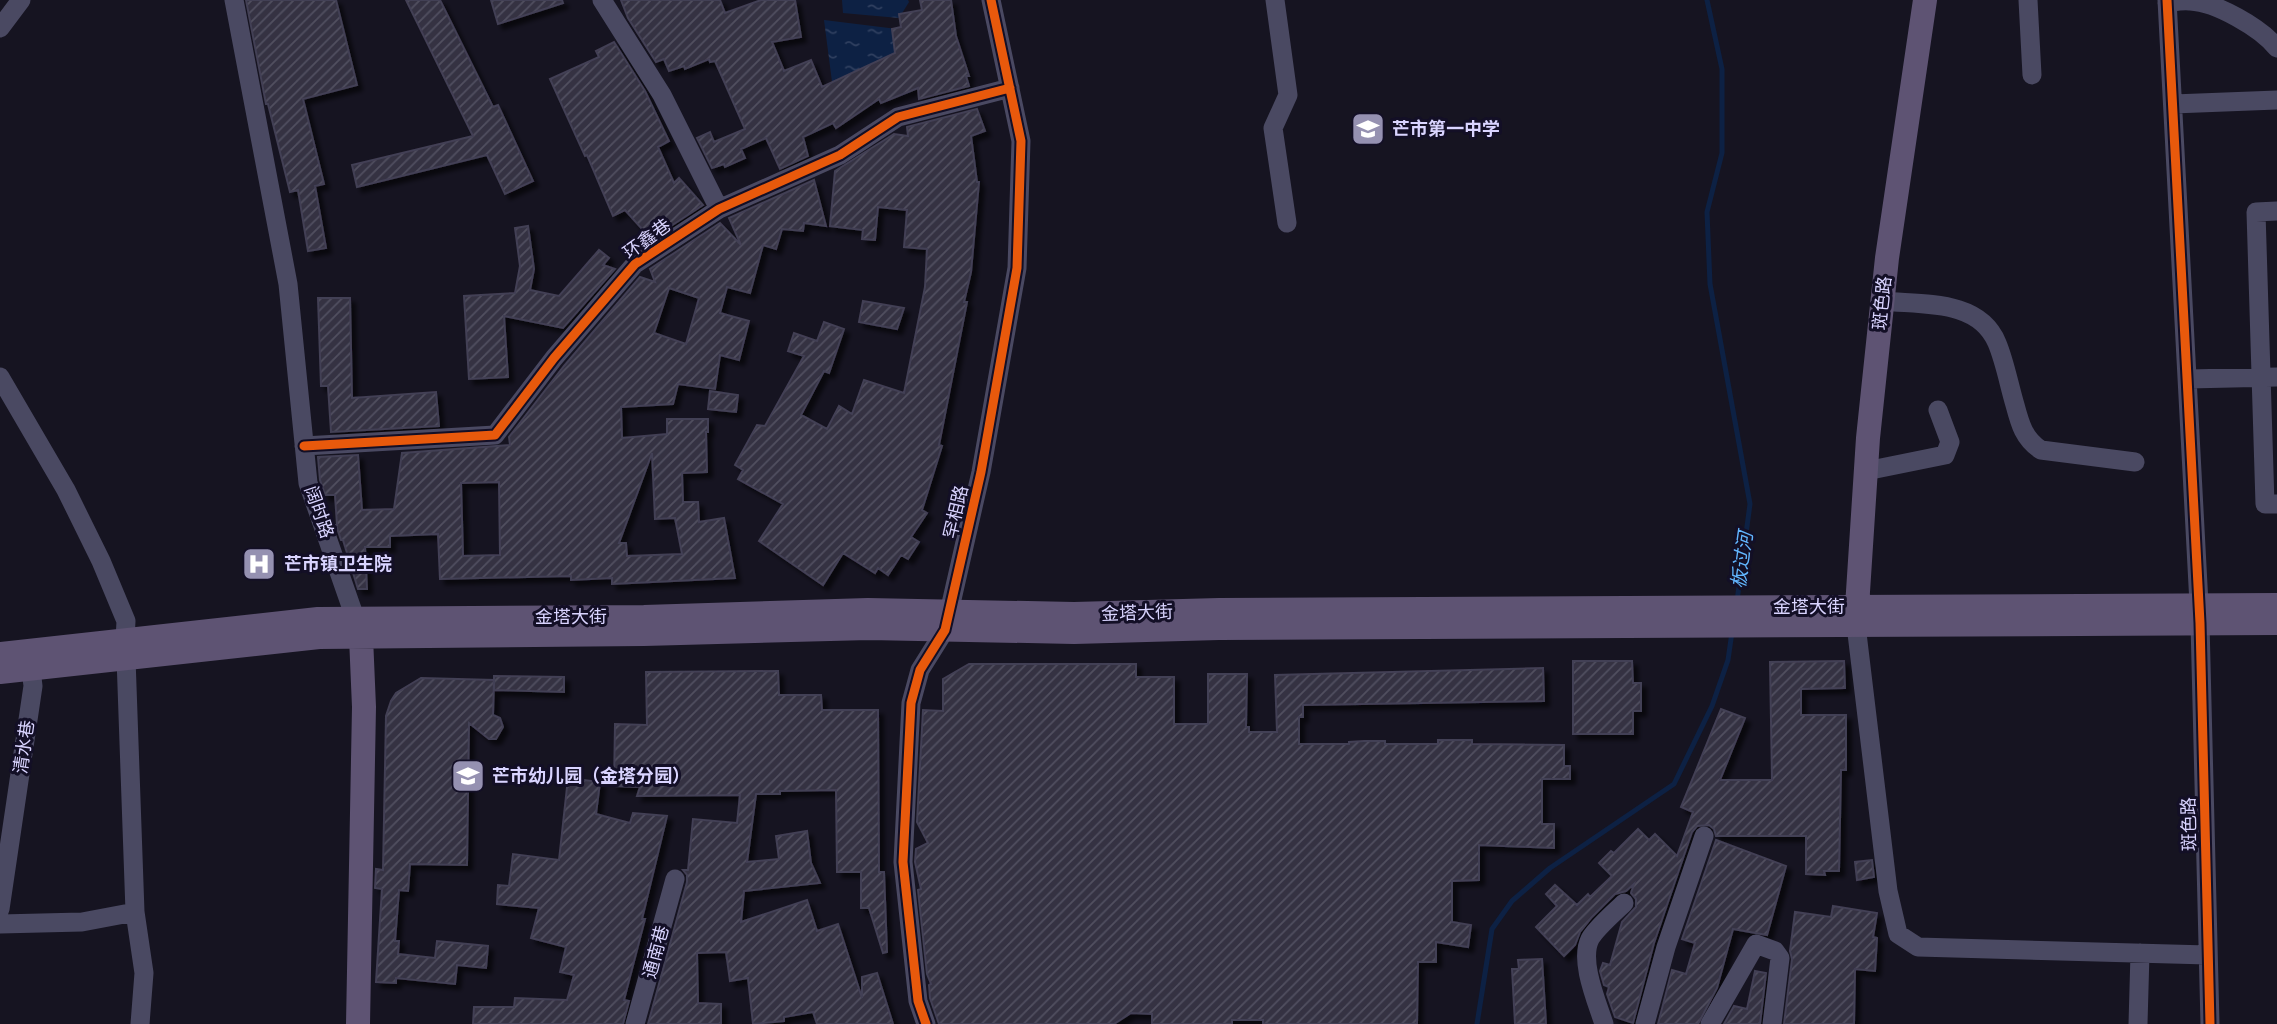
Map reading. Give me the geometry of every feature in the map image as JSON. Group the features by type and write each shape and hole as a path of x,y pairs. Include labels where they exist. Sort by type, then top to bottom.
{"main road":[{"name":"斑色路","path":"1857,616 1866,471 1883,301 1925,0"},
{"name":"金塔大街","path":"2199,614 2277,604"},
{"name":"金塔大街","path":"0,654 285,640 359,628 644,634 869,628 1074,614 1233,610 1692,617 2199,614 2277,622"},
{"name":"阔时路","path":"358,1024 365,707 359,628"},
{"name":"金塔大街","path":"0,672 32,669 125,649"}],"street":[{"path":"0,28 21,0"},
{"name":"阔时路","path":"234,0 288,284 308,483 359,628"},
{"path":"602,0 662,95 719,209"},
{"name":"罕相路","path":"926,1024 918,1000 903,862 911,702 920,670 947,621 981,472 1017,268 1021,141 991,0"},
{"path":"1275,0 1289,95 1273,128 1287,223"},
{"path":"2028,0 2032,75"},
{"path":"2167,1 2189,0 2206,3 2252,26 2277,48"},
{"name":"斑色路","path":"2167,1 2199,614 2210,1024"},
{"name":"环鑫巷","path":"304,446 495,435 554,358 635,264 719,209 840,155 898,117 1010,88"},
{"path":"2173,104 2277,100"},
{"path":"2277,211 2256,212 2269,377 2264,505 2277,504"},
{"path":"1883,301 1956,308 1970,313 1987,325 1997,343 2021,429 2032,444 2041,450 2048,453 2135,461"},
{"path":"0,377 66,490 101,561 126,621 135,912 144,974 140,1024"},
{"path":"2188,379 2269,377"},
{"path":"1866,471 1945,455 1950,442 1938,410"},
{"path":"1857,616 1888,891 1898,934 1918,947 2208,955"},
{"name":"清水巷","path":"0,909 33,686 32,669"},
{"path":"1645,1024 1666,947 1704,836"},
{"name":"通南巷","path":"635,1024 675,879"},
{"path":"1604,1024 1588,972 1587,954 1590,939 1624,903"},
{"path":"0,924 82,922 135,912"},
{"path":"1710,1024 1756,944 1775,951 1780,958 1772,1024"},
{"path":"2138,1024 2140,953"}],"water":[{"path":"842,0 909,2 899,18 843,13"},
{"path":"824,20 905,30 903,57 834,97"}],"building":[{"path":"246,0 336,0 357,85 303,99 324,184 315,186 326,248 308,251 298,190 290,192 266,104"},
{"path":"406,0 440,0 493,107 498,105 533,181 505,194 487,155 357,187 352,165 473,136"},
{"path":"491,0 562,0 563,3 498,24"},
{"path":"621,0 720,0 725,13 761,0 795,0 801,37 772,42 784,71 811,60 822,87 895,53 892,29 901,27 899,14 922,10 920,0 951,0 956,36 969,76 966,76 969,86 919,99 918,88 881,103 879,99 836,128 833,123 803,137 808,156 780,169 766,138 741,149 745,158 725,167 724,164 712,168 697,138 710,132 714,142 745,129 715,61 710,62 709,59 685,69 684,66 669,71 664,59 656,62 628,18"},
{"path":"614,42 645,91 669,141 658,147 674,183 679,178 703,205 651,239 625,210 613,216 550,79 599,57 596,51"},
{"path":"977,109 985,131 971,136 979,182 971,272 964,302 967,302 939,445 942,446 922,510 927,513 911,537 919,542 908,559 901,555 888,575 878,568 875,573 843,553 823,585 759,541 783,504 738,479 743,470 735,465 757,425 765,426 804,356 788,351 794,333 817,341 824,322 844,329 829,373 824,371 801,415 827,429 839,406 852,414 864,380 904,393 925,287 927,249 904,247 907,210 878,207 875,240 862,239 863,230 830,226 835,171 894,134 908,136 907,127"},
{"path":"814,180 826,226 804,223 803,231 782,229 776,249 763,245 750,293 727,287 720,313 749,321 739,360 720,355 715,389 678,384 673,404 621,407 622,438 667,434 667,419 708,419 707,472 682,473 683,502 698,502 699,522 724,518 735,578 612,584 612,578 571,580 571,576 440,579 438,534 390,536 390,547 365,547 367,589 358,589 336,525 335,495 325,495 320,480 318,457 358,455 362,510 394,509 402,453 510,445 509,437 564,366 640,277 655,282 650,269 720,223 741,245 729,218","holes":["669,288 699,298 686,344 654,333","652,453 655,519 675,518 682,554 627,556 626,543 619,543","499,482 500,555 463,556 461,483"]},
{"path":"528,226 534,269 530,290 559,296 599,250 609,258 603,265 615,269 563,328 504,316 508,377 469,379 464,296 515,293 520,266 515,228"},
{"path":"318,298 350,298 352,398 436,392 439,426 331,432 328,386 321,386"},
{"path":"863,301 904,308 897,329 859,322"},
{"path":"710,391 738,395 736,412 708,409"},
{"path":"1573,661 1632,661 1633,683 1641,683 1641,711 1633,711 1633,734 1573,734"},
{"path":"1844,661 1845,688 1801,689 1801,715 1846,715 1846,770 1841,770 1839,871 1824,871 1825,875 1806,874 1806,836 1716,836 1709,825 1697,826 1692,832 1654,943 1633,1023 1615,1017 1607,994 1609,987 1604,985 1600,971 1603,963 1610,965 1622,922 1636,907 1636,899 1631,893 1634,884 1626,891 1615,894 1592,917 1580,932 1575,945 1564,956 1536,927 1557,906 1546,894 1555,885 1577,905 1588,894 1590,897 1612,876 1599,863 1611,851 1614,853 1638,829 1649,840 1655,834 1677,856 1693,812 1681,807 1721,709 1745,718 1720,780 1772,780 1770,662"},
{"path":"969,664 1136,664 1136,677 1174,677 1174,724 1208,724 1208,674 1247,674 1246,727 1249,727 1249,732 1277,732 1275,675 1543,668 1544,701 1303,705 1303,717 1299,717 1299,744 1385,741 1385,744 1438,744 1438,740 1472,740 1472,744 1564,745 1564,766 1570,766 1570,779 1542,779 1542,824 1554,824 1554,848 1479,845 1479,880 1452,881 1452,922 1471,925 1468,947 1436,942 1436,962 1418,962 1417,1024 1263,1024 1263,1020 1232,1020 1232,1024 1152,1024 1152,1014 1131,1013 1114,1024 939,1024 930,998 931,984 927,974 918,890 921,889 915,862 916,849 928,843 917,822 923,710 943,711 943,679"},
{"path":"778,671 779,695 821,695 822,710 878,710 879,872 884,872 887,952 883,953 869,908 861,908 861,872 837,872 836,790 756,794 747,862 779,859 776,836 807,831 811,863 820,883 744,891 741,922 807,900 817,931 838,924 862,998 862,977 877,973 893,1024 817,1024 813,1012 784,1017 784,1021 753,1024 748,978 730,981 726,952 697,953 698,1003 721,1004 721,1024 648,1024 687,882 687,875 683,870 688,870 693,819 737,823 740,795 637,796 640,787 614,786 615,724 647,725 646,672"},
{"path":"494,676 564,677 564,692 494,690"},
{"path":"421,678 494,680 493,715 500,718 503,727 496,739 489,739 469,723 467,865 410,864 408,891 399,890 395,941 399,941 398,954 435,958 437,941 488,946 486,968 457,965 455,984 396,978 396,983 376,982 382,889 375,888 376,869 383,870 386,716 396,693"},
{"path":"568,778 600,782 596,814 630,823 633,813 667,816 624,1000 629,1001 623,1024 473,1024 474,1007 514,1007 515,998 567,1000 574,975 560,972 566,947 531,938 539,908 497,904 498,885 509,886 513,854 559,860"},
{"path":"1716,840 1786,866 1767,935 1733,929 1717,988 1698,1024 1658,1024 1672,970 1686,974 1695,943 1682,939"},
{"path":"1872,860 1874,877 1857,880 1855,862"},
{"path":"1833,906 1877,913 1873,937 1877,938 1875,971 1855,969 1854,1024 1784,1024 1795,912 1831,917"},
{"path":"1542,959 1546,1024 1515,1024 1512,969 1519,969 1518,960"},
{"path":"1755,971 1766,973 1760,1024 1724,1024 1734,1006 1747,1009"}],"waterway":[{"name":"板过河","path":"1707,0 1722,69 1722,153 1707,212 1710,284 1750,504 1737,601"},
{"name":"板过河","path":"1477,1024 1492,929 1512,901 1550,868 1674,784 1712,706 1728,660 1732,632"}],"cycle path":[{"path":"926,1024 918,1001 903,862 911,703 920,670 945,630 981,472 1017,268 1021,141 991,0"},
{"path":"2167,0 2200,623 2210,1024"},
{"path":"304,446 495,435 554,358 635,264 719,209 840,155 898,117 1010,88"}],"place":[{"name":"芒市第一中学","path":"1368,129"},
{"name":"芒市镇卫生院","path":"259,564"},
{"name":"芒市幼儿园（金塔分园）","path":"468,776"}]}
